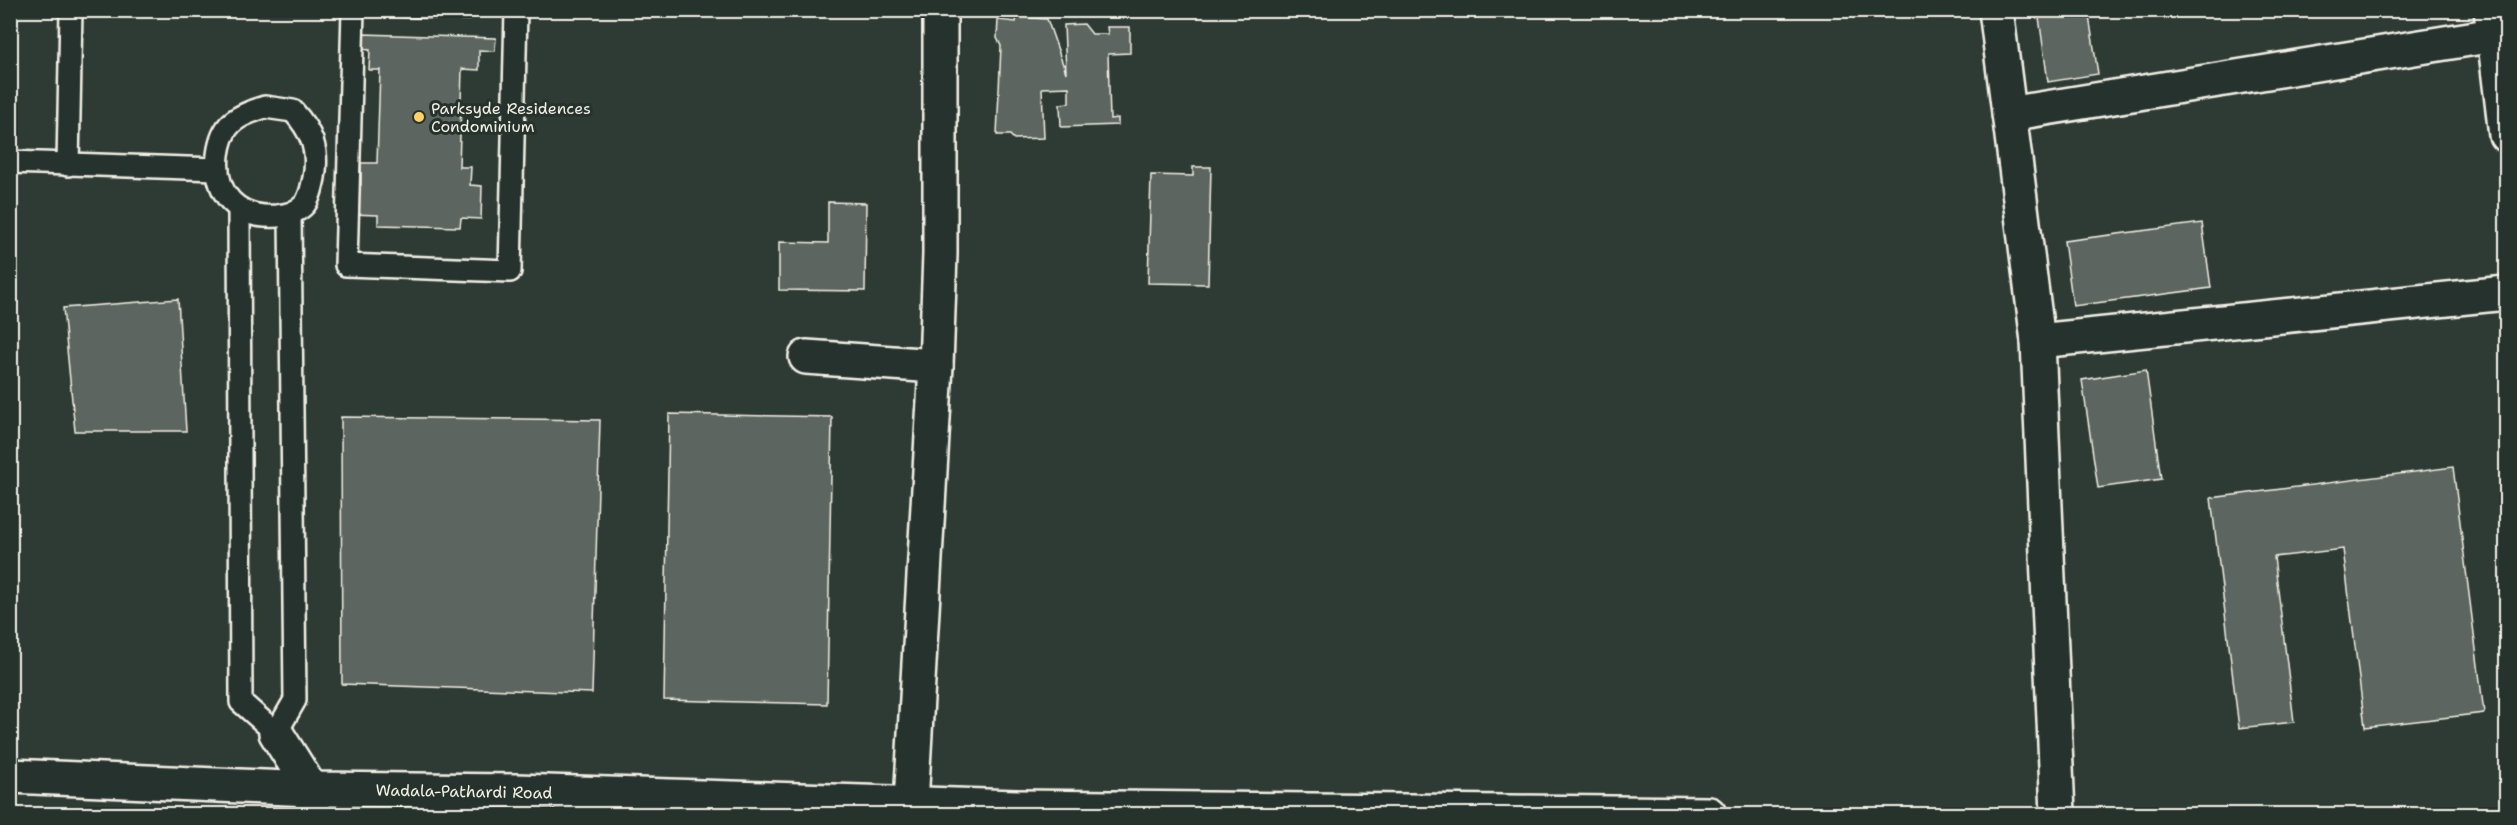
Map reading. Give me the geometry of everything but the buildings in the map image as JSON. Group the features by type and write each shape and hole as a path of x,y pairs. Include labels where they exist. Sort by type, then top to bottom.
{"street":[{"path":"911,803 936,366 940,254 940,10"},
{"path":"1996,10 2038,341 2058,814"},
{"path":"2009,114 2492,23 2506,135"},
{"path":"2038,341 2506,293"},
{"path":"806,357 936,366"},
{"path":"276,734 312,802"},
{"name":"Wadala-Pathardi Road","path":"10,776 312,802 516,791 1017,807 1709,814"}],"lane":[{"path":"68,165 71,10"},
{"path":"352,10 346,265 510,271 516,10"},
{"path":"265,107 293,111 307,126 314,140 315,174 311,193 305,204 290,214 261,217 239,209 222,190 217,169 220,136 238,116 265,107"},
{"path":"10,162 217,169"},
{"path":"315,174 348,174"},
{"path":"239,209 241,702 276,734 295,700 290,214"}],"place":[{"name":"Parksyde Residences Condominium","path":"419,117"}]}
